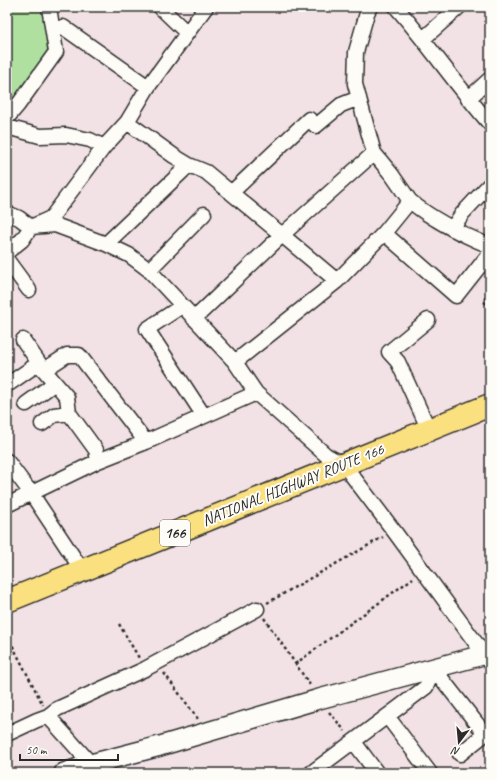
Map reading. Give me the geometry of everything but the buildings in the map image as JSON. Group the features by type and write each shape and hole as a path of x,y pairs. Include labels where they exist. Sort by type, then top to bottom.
{"highway":[{"name":"NATIONAL HIGHWAY ROUTE 166","path":"7,601 490,405"}],"street":[{"path":"7,118 56,52 49,7"},
{"path":"160,7 187,33"},
{"path":"7,252 22,240 31,227 51,218 104,147 127,122 148,87 206,7"},
{"path":"370,7 367,12 356,52 355,84 374,153 410,201 421,210 452,229 490,246"},
{"path":"396,7 423,39 468,99 490,124"},
{"path":"423,39 459,7"},
{"path":"63,27 148,87"},
{"path":"468,99 490,79"},
{"path":"231,193 309,119 316,126 341,105 359,98"},
{"path":"127,122 174,156 189,165 206,172 337,281"},
{"path":"7,127 40,136 66,135 90,140 104,147"},
{"path":"194,319 282,235 374,153"},
{"path":"106,244 189,165"},
{"path":"452,229 462,214 490,184"},
{"path":"235,362 337,281 384,233 410,201"},
{"path":"7,213 19,218 31,227 55,225 106,244 129,255 149,270 235,362 256,392 326,455 344,465 488,657 434,669 319,699 64,773"},
{"path":"149,270 204,214"},
{"path":"384,233 456,296 490,254"},
{"path":"7,260 29,290"},
{"path":"182,306 147,329 204,416"},
{"path":"428,320 389,352 398,362 429,430"},
{"path":"23,340 42,367 67,397 69,413 96,450 98,461"},
{"path":"10,382 67,355 79,355 146,442"},
{"path":"26,404 55,383"},
{"path":"7,505 98,461 146,442 256,392"},
{"path":"42,424 54,415 69,413"},
{"path":"7,461 31,493 82,570"},
{"path":"7,734 48,716 57,709 151,666 257,609"},
{"path":"311,773 426,687 434,669"},
{"path":"434,669 487,732 460,754"},
{"path":"48,716 91,764"},
{"path":"387,716 430,773"},
{"path":"354,742 377,773"}],"path":[{"path":"490,293 483,301 490,307"},
{"path":"354,742 319,699 257,609 394,531"},
{"path":"295,664 423,571"},
{"path":"120,624 151,666 199,721"},
{"path":"7,635 48,716"}],"green space":[{"path":"7,7 48,7 53,51 7,113"}]}
